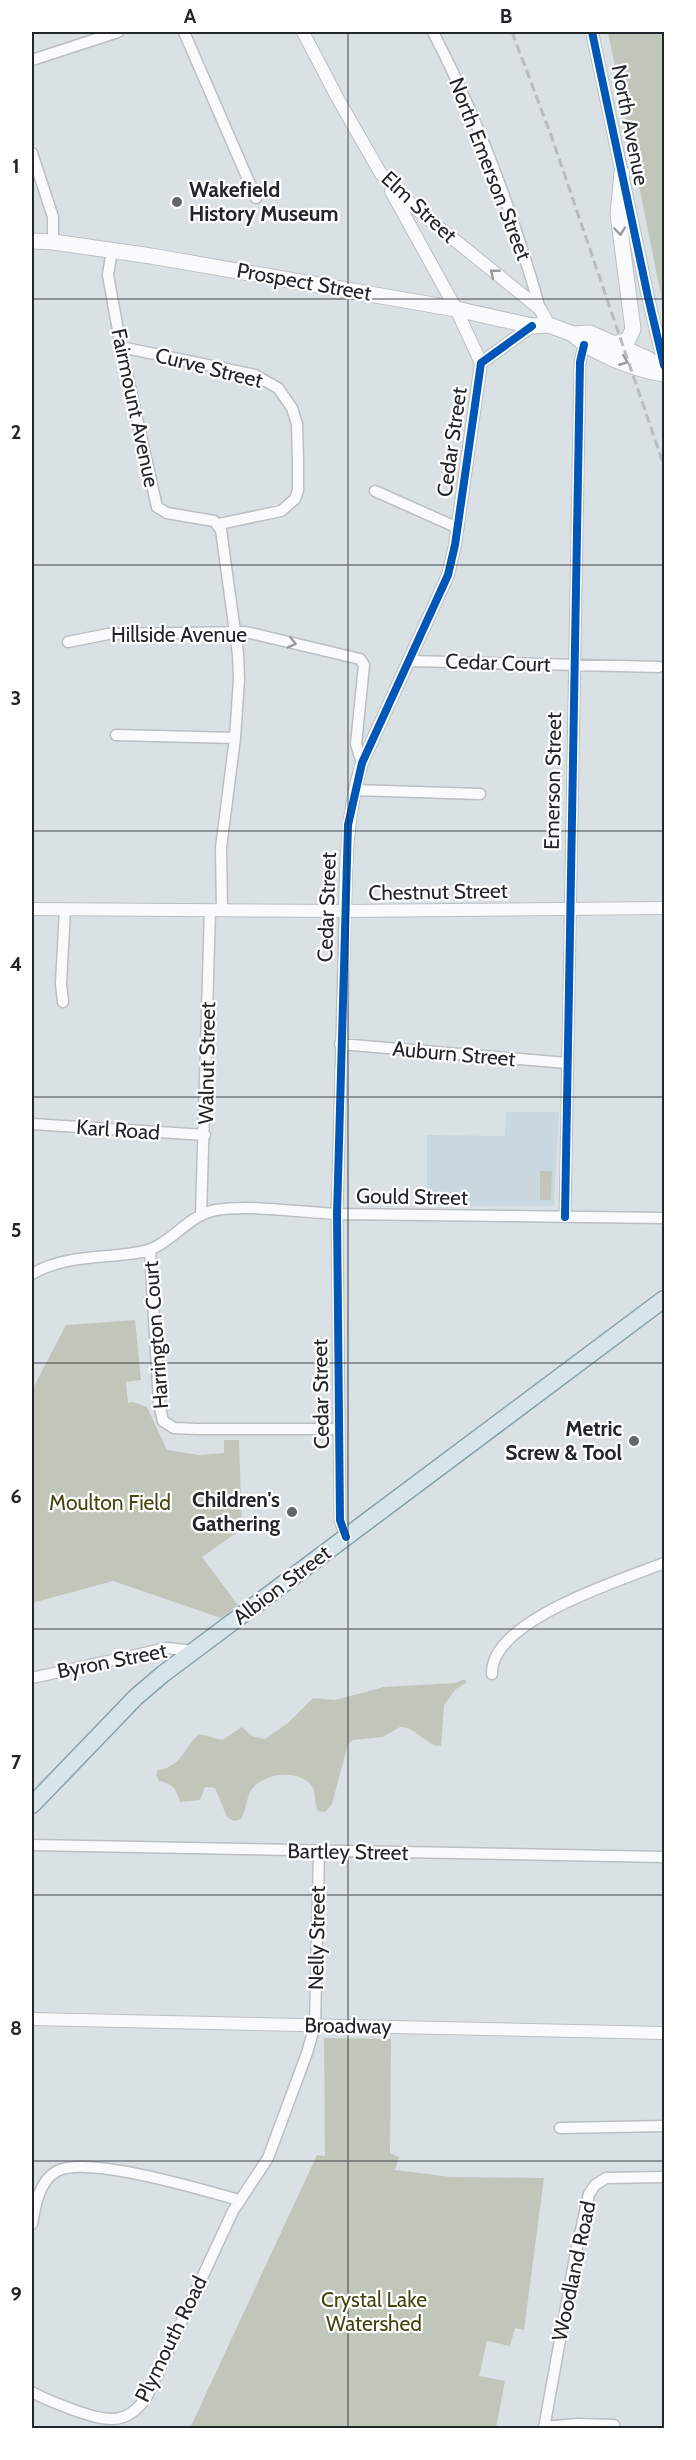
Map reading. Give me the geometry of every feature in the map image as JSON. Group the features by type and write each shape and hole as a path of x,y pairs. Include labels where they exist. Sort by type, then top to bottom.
{"main road":[{"path":"615,344 628,340 633,329 618,214 622,173"},
{"name":"Prospect Street","path":"32,241 112,250 456,309 532,326 549,325 648,371 664,373"},
{"name":"Prospect Street","path":"579,340 590,333 648,358 664,373"},
{"name":"Albion Street","path":"32,1805 136,1697 346,1537 663,1303"}],"street":[{"path":"32,60 118,32"},
{"path":"184,32 256,198"},
{"name":"Elm Street","path":"303,32 381,174 414,208 540,309 549,325"},
{"name":"North Emerson Street","path":"433,32 467,103 529,270 540,309"},
{"name":"North Avenue","path":"592,32 664,365"},
{"path":"32,153 53,217 53,242"},
{"path":"381,174 456,309 481,363"},
{"name":"Fairmount Avenue","path":"112,250 108,275 121,347 158,508 164,512 209,519 219,524"},
{"name":"Cedar Street","path":"346,1537 340,1520 337,1214 347,835 354,790 362,763 448,574 458,528 481,363 532,326"},
{"name":"Emerson Street","path":"565,1217 579,340"},
{"name":"Curve Street","path":"121,347 255,375 278,388 292,408 297,424 298,485 295,499 281,510 219,524"},
{"path":"375,491 458,528"},
{"path":"216,910 222,832 235,738 239,679 219,524"},
{"name":"Hillside Avenue","path":"68,642 108,634 234,632 248,633 363,661 356,744 362,763"},
{"name":"Cedar Court","path":"410,661 659,667"},
{"path":"116,735 235,738"},
{"path":"354,790 480,794"},
{"name":"Chestnut Street","path":"32,909 345,911 664,908"},
{"path":"63,1002 61,984 64,909"},
{"name":"Walnut Street","path":"201,1215 216,910"},
{"name":"Auburn Street","path":"340,1044 567,1063"},
{"name":"Karl Road","path":"32,1124 205,1135"},
{"name":"Gould Street","path":"32,1275 50,1265 69,1260 150,1250 168,1240 201,1215 217,1210 337,1214 664,1218"},
{"name":"Harrington Court","path":"150,1250 159,1403 163,1422 174,1428 190,1429 339,1429"},
{"path":"32,1262 50,1265"},
{"path":"492,1674 493,1663 498,1651 538,1616 664,1563"},
{"name":"Byron Street","path":"32,1678 169,1647 194,1651"},
{"name":"Bartley Street","path":"32,1845 664,1857"},
{"name":"Nelly Street","path":"315,2025 319,1851"},
{"name":"Broadway","path":"32,2019 664,2032"},
{"name":"Plymouth Road","path":"32,2392 104,2420 117,2419 134,2412 142,2403 239,2200 263,2166 271,2150 315,2025"},
{"path":"560,2128 664,2126"},
{"path":"32,2224 43,2184 58,2170 75,2167 145,2177 239,2200"},
{"name":"Woodland Road","path":"544,2428 576,2252 589,2194 595,2185 606,2178 664,2177"},
{"path":"544,2428 577,2424 614,2426"}],"shaded area":[{"path":"506,1112 559,1112 554,1206 427,1206 427,1135 505,1136"}],"green space":[{"path":"608,32 664,32 664,310"},
{"path":"540,1171 552,1171 551,1200 540,1200"},
{"name":"Moulton Field","path":"135,1320 141,1380 126,1382 128,1403 133,1402 147,1407 167,1450 199,1455 224,1453 224,1440 239,1440 242,1529 202,1557 238,1605 221,1618 113,1581 32,1603 32,1390 66,1325"},
{"path":"466,1680 466,1683 456,1689 444,1705 441,1746 430,1743 411,1730 400,1727 383,1737 353,1740 348,1744 332,1804 325,1812 318,1811 313,1788 300,1777 281,1775 262,1780 250,1792 241,1819 234,1821 227,1817 215,1788 205,1787 200,1800 180,1802 173,1788 159,1781 156,1775 158,1770 177,1761 199,1734 222,1740 242,1727 252,1736 265,1739 288,1723 313,1698 335,1700 384,1687 456,1683"},
{"name":"Crystal Lake Watershed","path":"324,2038 391,2039 390,2153 399,2157 395,2170 451,2177 544,2178 524,2330 515,2328 510,2346 487,2341 479,2376 505,2381 496,2428 190,2428 317,2155 325,2156"}],"railway":[{"path":"512,32 552,138 664,466"}],"cycle path":[{"path":"592,32 664,365"},
{"path":"346,1537 340,1520 337,1214 348,825 362,763 448,575 455,545 481,363 532,326"},
{"path":"565,1217 580,362 584,345"}],"place":[{"name":"Wakefield History Museum","path":"177,202"},
{"name":"Metric Screw & Tool","path":"634,1441"},
{"name":"Children's Gathering","path":"292,1512"}]}
